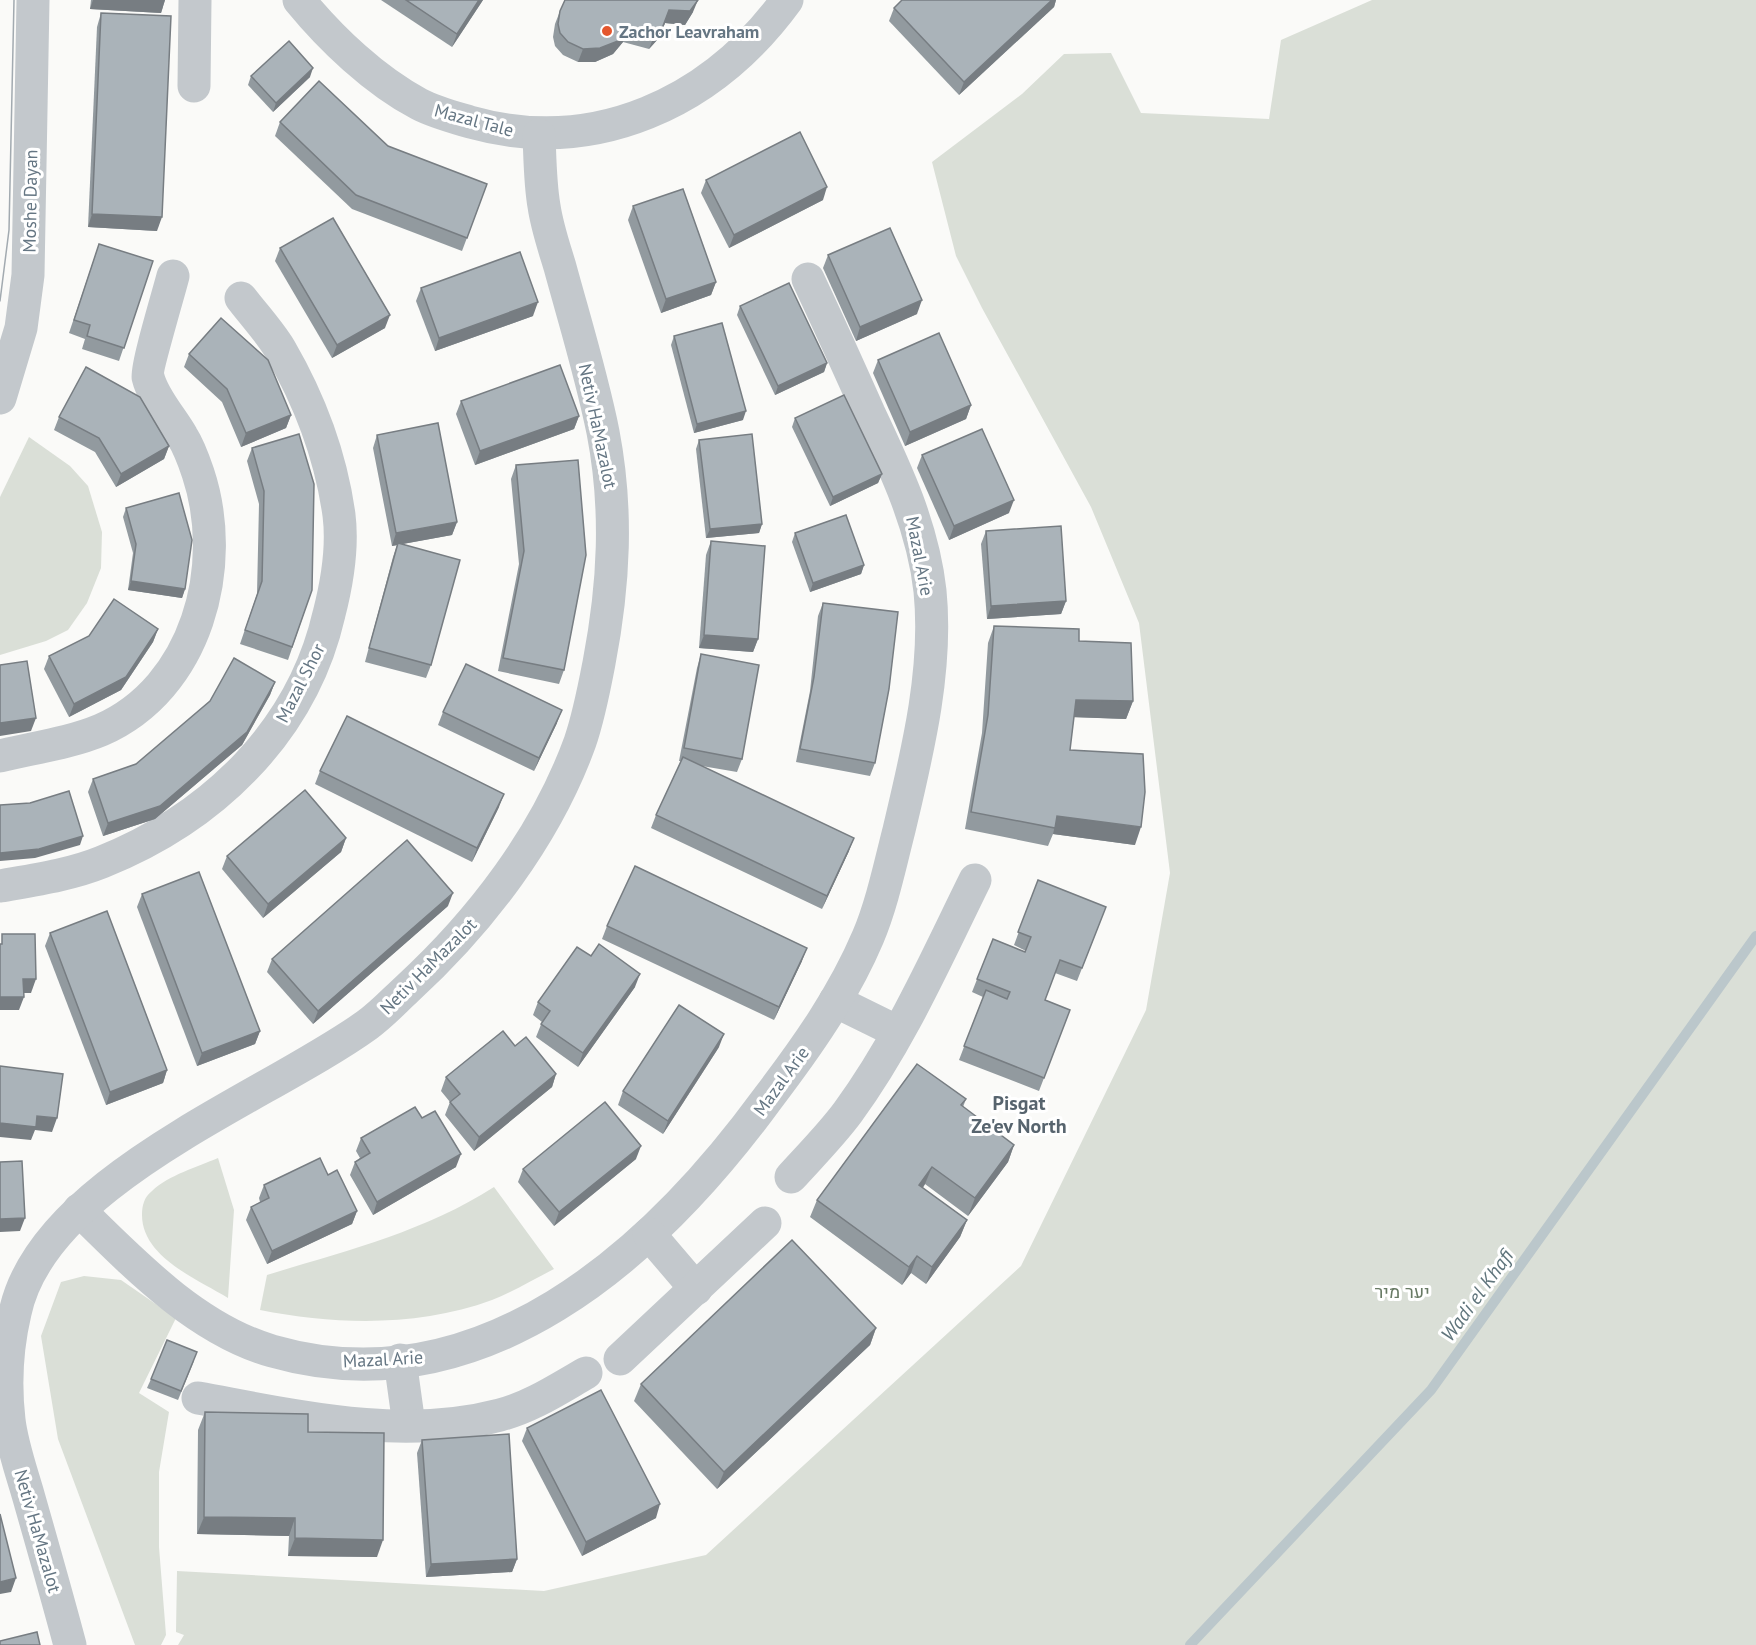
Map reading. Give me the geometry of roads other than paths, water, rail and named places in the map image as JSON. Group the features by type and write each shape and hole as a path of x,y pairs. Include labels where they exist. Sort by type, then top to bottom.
{"street":[{"name":"Moshe Dayan","path":"0,398 21,328 28,275 33,0"},
{"path":"194,86 195,0"},
{"name":"Mazal Tale","path":"299,0 345,48 419,104 499,130 539,135 598,128 626,121 669,103 711,78 742,53 787,0"},
{"name":"Netiv HaMazalot","path":"70,1645 11,1433 8,1386 15,1312 25,1277 45,1246 79,1210 152,1154 307,1065 371,1022 428,970 478,915 516,863 550,806 580,743 592,699 609,615 614,555 614,497 602,430 544,207 539,135"},
{"path":"0,756 101,730 132,711 157,690 181,657 195,627 205,596 210,557 208,511 199,474 184,438 155,394 147,376 173,276"},
{"name":"Mazal Arie","path":"79,1210 163,1287 232,1334 269,1350 314,1360 366,1364 428,1358 493,1339 541,1315 589,1286 649,1234 689,1195 741,1136 798,1058 835,1001 870,934 893,856 913,771 929,668 930,593 921,547 906,492 808,279"},
{"name":"Mazal Shor","path":"0,886 45,878 100,863 158,836 204,805 242,773 269,742 301,690 323,642 339,558 339,516 331,476 320,435 299,386 279,347 241,298"},
{"path":"791,1177 847,1113 898,1032 975,880"},
{"path":"835,1001 898,1032"},
{"path":"620,1359 765,1223"},
{"path":"649,1234 696,1289"},
{"path":"400,1360 408,1425"},
{"path":"198,1398 322,1420 386,1426 446,1424 501,1415 539,1401 586,1373"}],"waterway":[{"name":"Wadi el Khafi","path":"1190,1645 1431,1390 1756,936"}],"tram line":[{"path":"0,301 9,230 14,0"}],"place":[{"name":"Zachor Leavraham","path":"607,31"}],"district":[{"name":"Pisgat Ze'ev North","path":"1019,1114"}],"park label":[{"name":"יער מיר","path":"1402,1291"}]}
